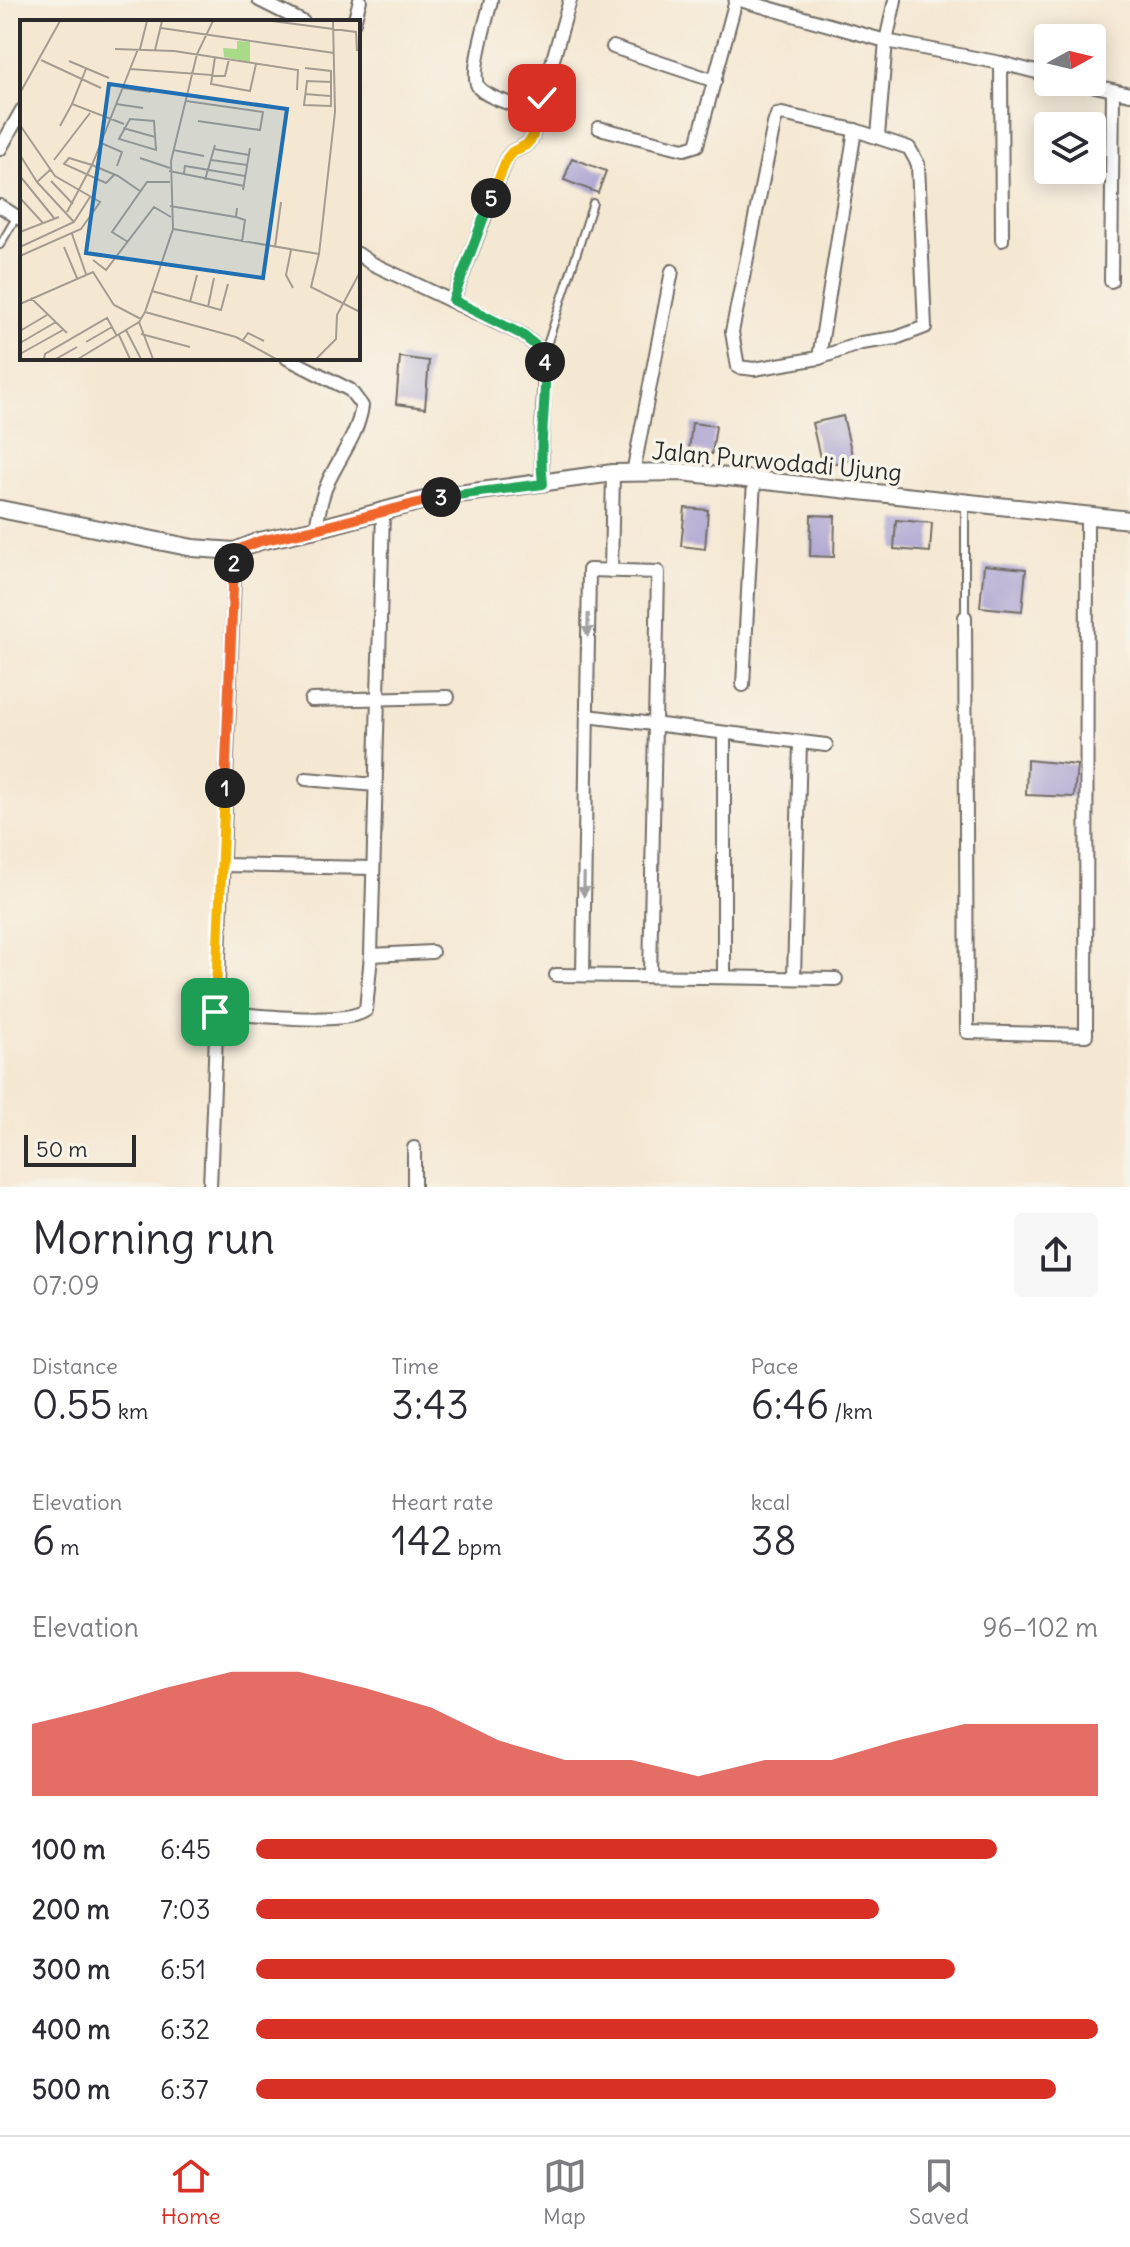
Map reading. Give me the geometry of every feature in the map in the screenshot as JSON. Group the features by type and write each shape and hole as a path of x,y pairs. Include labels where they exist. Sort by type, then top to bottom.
{"street":[{"path":"259,0 299,20"},
{"path":"355,20 360,0"},
{"path":"491,0 475,69 476,81 480,89 495,97 538,112"},
{"path":"453,300 507,158 532,138 570,0"},
{"path":"599,128 684,149 697,145 738,0 886,41 1034,71"},
{"path":"878,136 886,41 895,0"},
{"path":"613,47 715,81"},
{"path":"1001,63 1002,240"},
{"path":"1106,89 1130,94"},
{"path":"1111,281 1113,91"},
{"path":"0,149 20,114"},
{"path":"777,115 878,136 909,148 918,164 925,327 896,338 861,343 819,358 754,369 738,367 732,332 777,115"},
{"path":"819,358 855,130"},
{"path":"0,206 19,218"},
{"path":"360,255 521,334 544,352 546,382 540,457 543,484"},
{"path":"633,473 672,271"},
{"path":"291,360 350,390 362,406 360,424 327,483 316,529"},
{"name":"Jalan Purwodadi Ujung","path":"0,509 193,548 235,551 260,541 436,497 613,473 681,472 1130,520"},
{"path":"611,571 613,473"},
{"path":"743,685 754,480"},
{"path":"215,1012 319,1019 360,1015 366,1010 371,955 383,511"},
{"path":"965,617 967,1032 1086,1035 1087,515"},
{"path":"210,1187 235,551"},
{"path":"583,975 589,570 658,572 650,976"},
{"path":"311,700 448,697"},
{"path":"587,716 826,745"},
{"path":"724,733 724,977"},
{"path":"794,978 800,742"},
{"path":"306,779 376,785"},
{"path":"222,865 373,868"},
{"path":"371,955 432,952"},
{"path":"556,975 836,979"},
{"path":"414,1148 414,1187"}],"lane":[{"path":"544,352 593,203"},
{"path":"0,245 19,218"},
{"path":"965,502 965,617"}],"building":[{"path":"572,158 606,171 598,193 564,180"},
{"path":"400,357 429,361 425,408 396,404"},
{"path":"843,416 853,459 822,466 812,423"},
{"path":"692,423 716,426 712,454 689,450"},
{"path":"685,508 708,510 705,549 681,546"},
{"path":"811,515 835,516 834,557 810,556"},
{"path":"896,520 932,523 930,552 894,549"},
{"path":"984,565 1026,569 1022,611 980,607"},
{"path":"1027,760 1077,765 1074,797 1026,795"}],"route":[{"path":"215,1012 235,551 260,541 436,497 543,484 540,457 546,382 544,352 521,334 453,300 507,158 532,138 542,98"}]}
